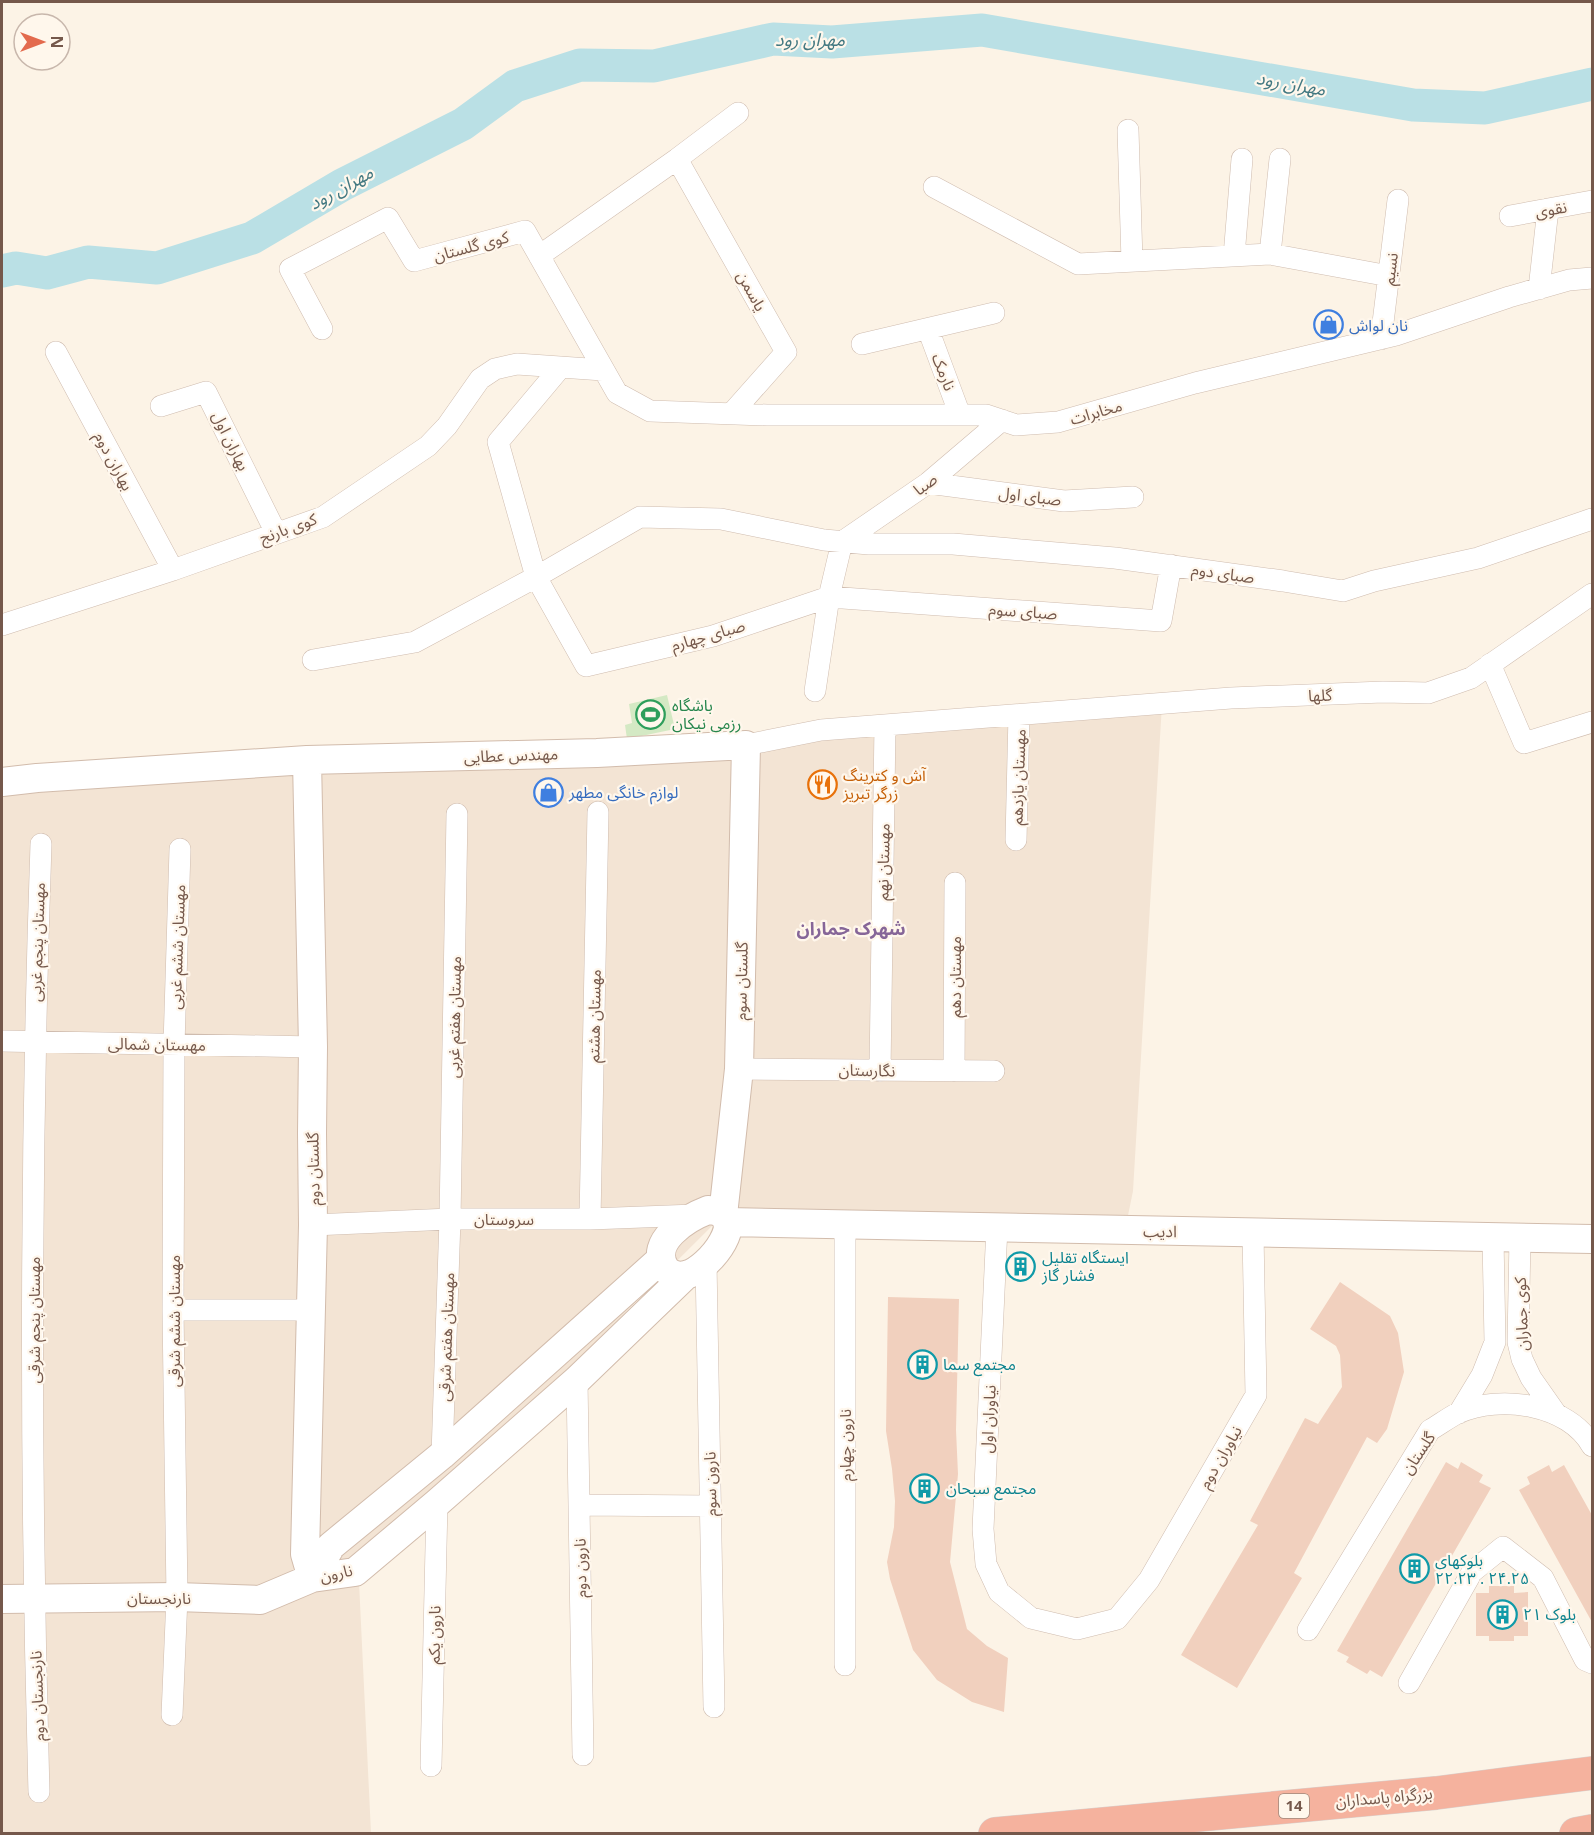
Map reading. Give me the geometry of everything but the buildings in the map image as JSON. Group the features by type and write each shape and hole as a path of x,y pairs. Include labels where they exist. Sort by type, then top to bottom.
{"highway":[{"name":"بزرگراه پاسداران","path":"995,1833 1436,1793 1593,1773"},
{"path":"1576,1833 1593,1831"}],"street":[{"path":"539,256 738,113"},
{"path":"1128,130 1132,261"},
{"name":"یاسمن","path":"677,159 786,352 731,414"},
{"path":"1234,256 1242,159"},
{"path":"1270,254 1280,159"},
{"path":"934,187 1078,264 1270,254 1389,276"},
{"name":"نسیم","path":"1381,339 1398,200"},
{"name":"نقوی","path":"1510,216 1593,201"},
{"path":"1539,289 1548,209"},
{"name":"کوی گلستان","path":"322,329 290,269 388,218 414,261 525,231 603,369"},
{"name":"مخابرات","path":"603,369 617,393 650,411 731,414 986,415 1016,425 1058,422 1195,383 1381,339 1569,280 1593,278"},
{"path":"862,344 994,313"},
{"name":"نارمک","path":"928,329 960,415"},
{"name":"بهاران دوم","path":"56,352 173,570"},
{"name":"کوی بارنج","path":"2,625 173,570 322,517 428,446 447,426 480,379 495,369 517,364 603,369"},
{"path":"536,577 498,442 561,367"},
{"name":"بهاران اول","path":"161,406 206,392 276,533"},
{"name":"صبا","path":"842,542 928,483 1002,420"},
{"name":"صبای اول","path":"928,483 1064,501 1133,497"},
{"name":"صبای دوم","path":"313,660 415,642 536,577 640,517 721,519 842,542 953,544 1115,558 1343,591 1374,581 1478,558 1593,519"},
{"path":"815,691 829,597 842,542"},
{"name":"صبای سوم","path":"829,597 1161,621 1171,566"},
{"name":"صبای چهارم","path":"536,577 586,666 713,636 829,597"},
{"name":"گلها","path":"1019,715 1231,698 1383,692 1428,693 1471,678 1593,594"},
{"path":"1490,664 1524,743 1593,722"},
{"name":"مهندس عطایی","path":"2,782 307,760 563,754 746,745 821,730 1019,715"},
{"name":"مهستان یازدهم","path":"1016,840 1019,715"},
{"name":"مهستان نهم","path":"880,1071 885,725"},
{"name":"گلستان سوم","path":"725,1218 739,1069 746,745"},
{"name":"گلستان دوم","path":"307,760 313,1047 313,1225 305,1554 312,1578"},
{"name":"مهستان هشتم","path":"590,1219 598,812"},
{"name":"مهستان هفتم غربی","path":"450,1219 457,814"},
{"name":"مهستان پنجم غربی","path":"34,1041 41,844"},
{"name":"مهستان ششم غربی","path":"174,1045 180,849"},
{"name":"مهستان دهم","path":"954,1071 956,882"},
{"name":"مهستان شمالی","path":"2,1041 313,1047"},
{"name":"مهستان پنجم شرقی","path":"34,1041 34,1600"},
{"name":"مهستان ششم شرقی","path":"172,1715 177,1598 173,1310 174,1045"},
{"name":"نگارستان","path":"739,1069 994,1071"},
{"path":"708,1210 716,1211 725,1218 728,1231 718,1251 696,1269 676,1275 668,1271 660,1260 660,1249 674,1232 695,1215 708,1210"},
{"name":"سروستان","path":"313,1225 450,1219 590,1219 695,1215"},
{"name":"ادیب","path":"725,1218 845,1224 1593,1239"},
{"name":"مهستان هفتم شرقی","path":"442,1455 450,1219"},
{"name":"نارون چهارم","path":"845,1224 845,1665"},
{"name":"نیاوران اول","path":"997,1227 983,1529 986,1564 999,1592 1031,1618 1077,1629"},
{"name":"نیاوران دوم","path":"1077,1629 1117,1619 1149,1580 1256,1395 1253,1233"},
{"name":"کوی جماران","path":"1459,1413 1482,1375 1495,1342 1507,1238"},
{"name":"کوی جماران","path":"1507,1238 1518,1342 1522,1359 1531,1378 1557,1415"},
{"name":"نارون","path":"312,1578 331,1546 442,1455 660,1260"},
{"name":"نارون","path":"312,1578 355,1572 577,1380 696,1269"},
{"name":"نارون سوم","path":"696,1269 710,1506 714,1707"},
{"path":"173,1310 311,1310"},
{"name":"نارون دوم","path":"577,1380 583,1755"},
{"name":"گلستان","path":"1308,1630 1430,1430 1459,1413 1492,1404 1525,1405 1557,1415 1586,1434 1593,1446"},
{"name":"نارون یکم","path":"431,1766 437,1503"},
{"path":"579,1505 710,1506"},
{"path":"1409,1683 1472,1572 1503,1547 1543,1578 1585,1660 1593,1663"},
{"name":"نارنجستان","path":"2,1599 260,1600 312,1578"},
{"name":"نارنجستان دوم","path":"34,1600 39,1791"}],"shaded area":[{"path":"1162,704 1133,1191 1125,1230 723,1215 417,1520 359,1582 371,1833 2,1834 2,786 821,730"}],"green space":[{"name":"باشگاه رزمی نیکان","path":"667,695 675,729 627,739 625,725 632,723 629,704"}],"waterway":[{"name":"مهران رود","path":"2,271 16,268 47,273 88,262 157,268 252,238 342,185 463,124 515,86 580,65 654,66 773,39 832,42 982,30 1413,105 1485,108 1592,84"}],"place":[{"name":"نان لواش","path":"1328,325"},
{"name":"باشگاه رزمی نیکان","path":"651,714"},
{"name":"آش و کترینگ زرگر تبریز","path":"822,784"},
{"name":"لوازم خانگی مطهر","path":"548,792"},
{"name":"ایستگاه تقلیل فشار گاز","path":"1021,1266"},
{"name":"مجتمع سما","path":"922,1364"},
{"name":"مجتمع سبحان","path":"925,1488"},
{"name":"بلوکهای ۲۲.۲۳ . ۲۴.۲۵","path":"1414,1569"},
{"name":"بلوک ۲۱","path":"1502,1614"}],"district":[{"name":"شهرک جماران","path":"851,929"}]}
